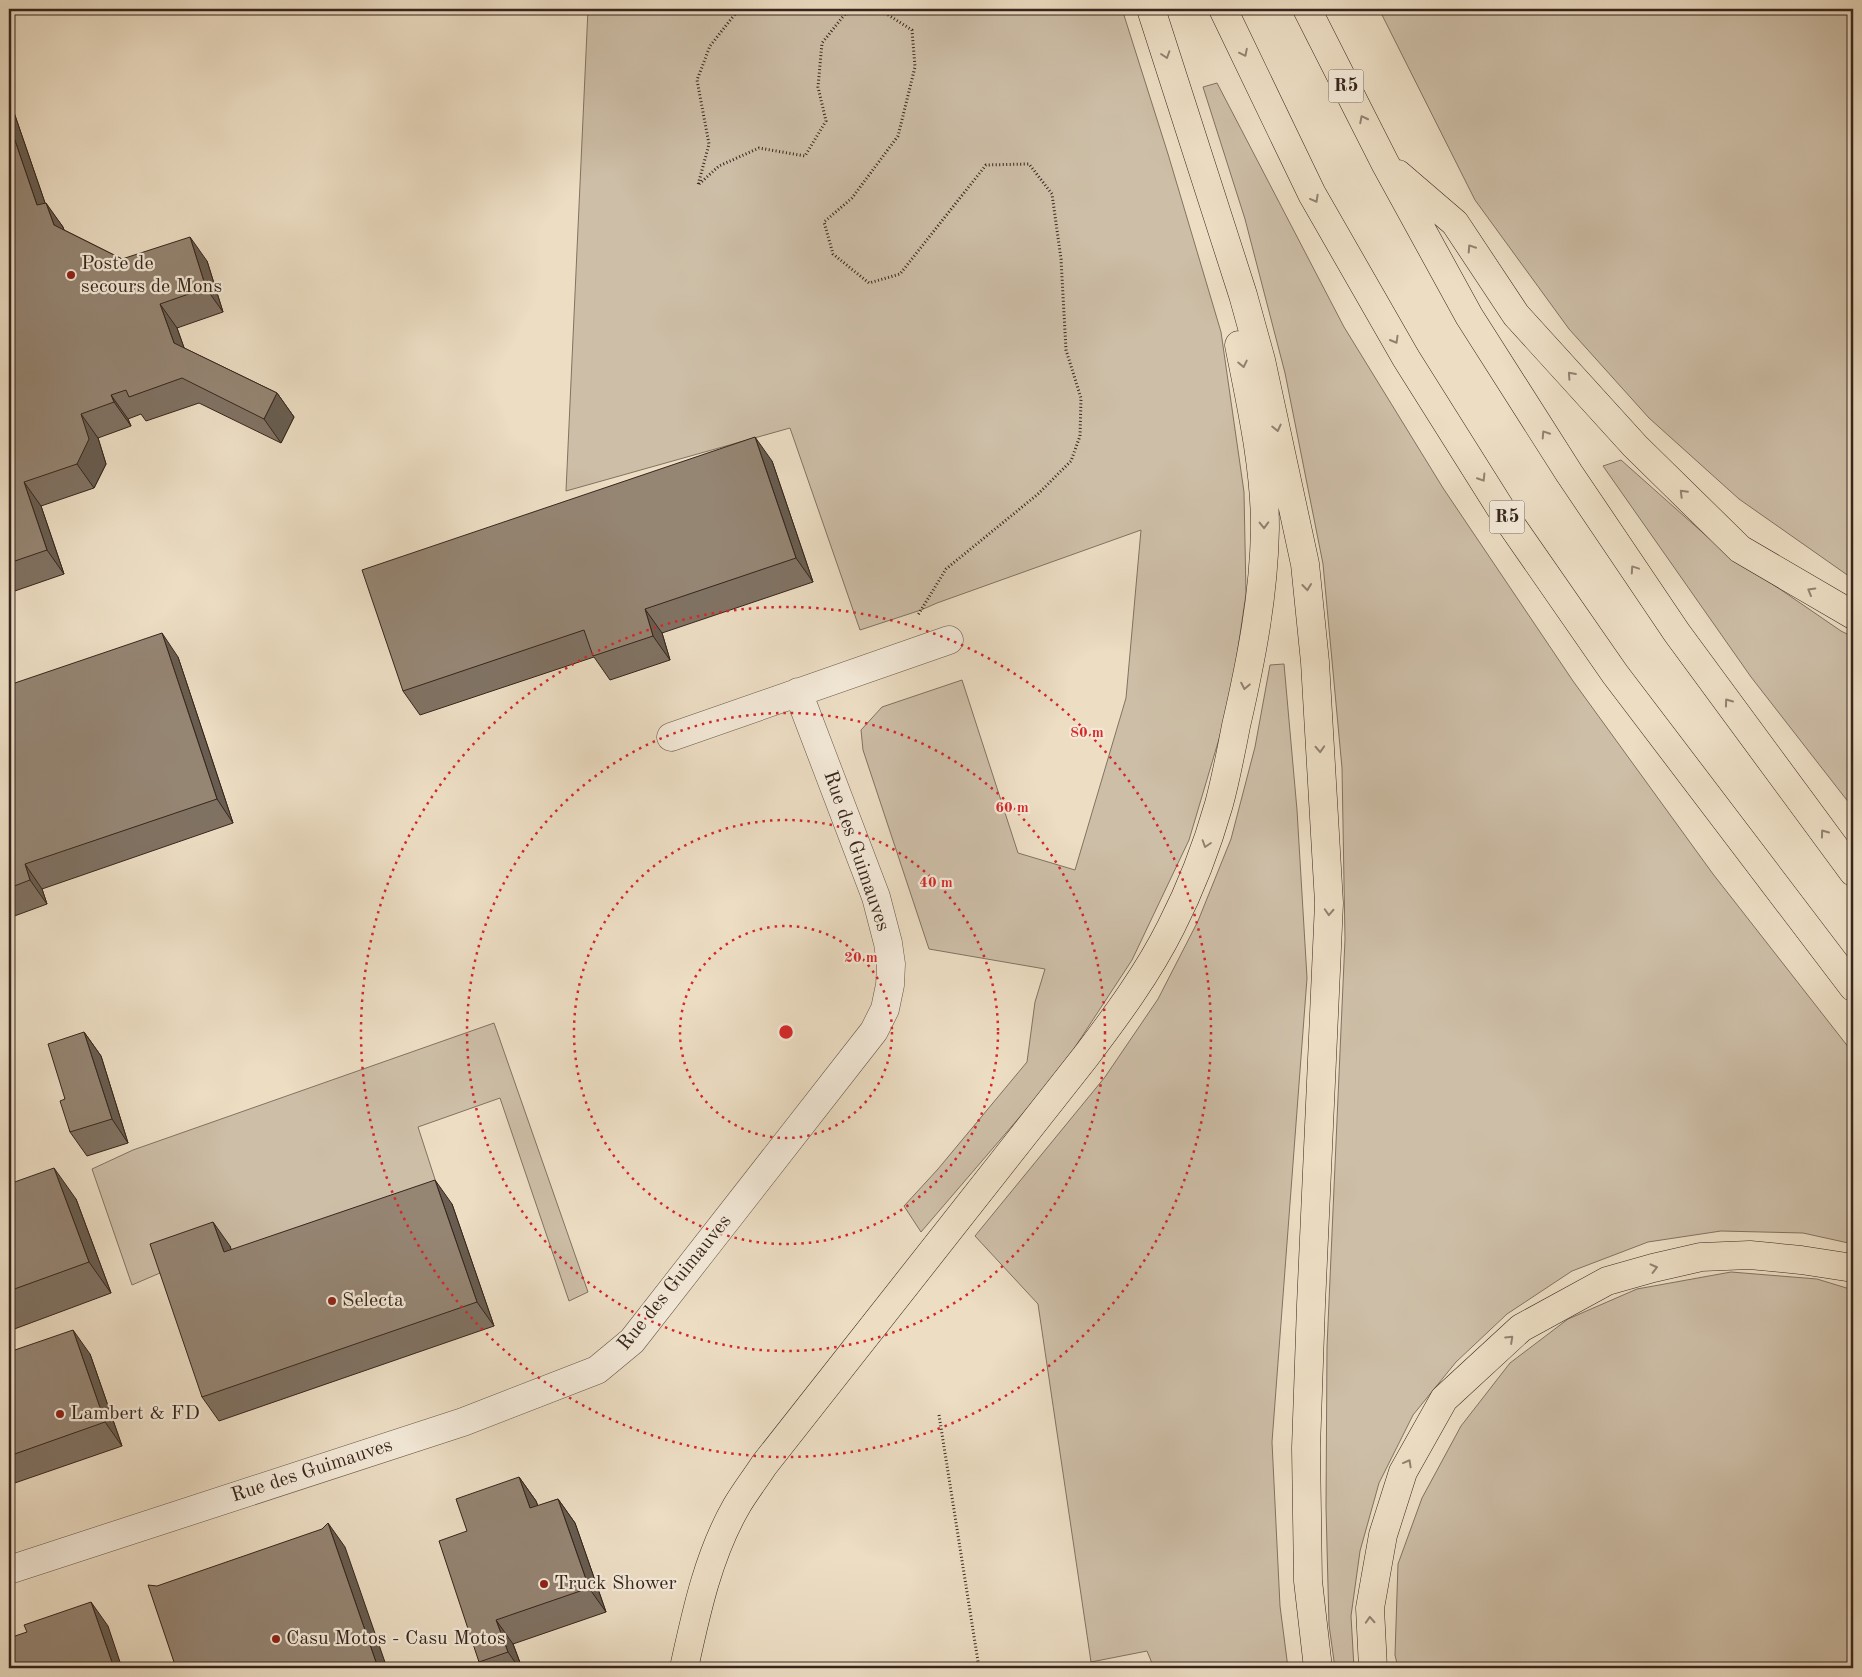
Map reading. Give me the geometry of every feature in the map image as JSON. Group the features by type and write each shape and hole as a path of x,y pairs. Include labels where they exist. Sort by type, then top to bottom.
{"highway":[{"path":"1151,9 1243,295 1261,360 1287,473 1305,564 1315,662 1329,903 1306,1448 1308,1581 1318,1668"},
{"name":"R5","path":"1223,9 1317,202 1406,358 1506,517 1615,674 1853,987"},
{"name":"R5","path":"1308,9 1385,163 1469,316 1570,473 1677,633 1853,872"},
{"path":"684,1668 700,1597 716,1552 736,1508 764,1465 1086,1056 1129,998 1171,927 1200,860 1219,803 1254,643 1261,587 1265,528 1261,470 1246,382 1201,162"},
{"path":"1385,163 1455,224 1516,315 1635,446 1740,549 1853,615"},
{"path":"1373,1668 1370,1608 1383,1535 1403,1472 1444,1399 1521,1328 1607,1281 1701,1257 1750,1255 1853,1268"}],"street":[{"path":"671,737 949,640"},
{"name":"Rue des Guimauves","path":"9,1570 463,1422 597,1370 632,1341 874,1031 885,1008 891,964 888,943 876,897 798,692"}],"path":[{"path":"739,9 710,46 698,80 709,144 698,185 719,166 759,148 805,156 826,121 818,87 822,43 845,14 882,11 912,30 915,67 898,136 852,198 824,222 833,254 869,283 900,274 986,165 1029,164 1052,194 1061,259 1066,350 1081,398 1080,436 1071,461 1038,494 946,570 909,631 914,653"},
{"path":"940,1415 979,1668"}],"shaded area":[{"path":"588,9 1122,9 1221,332 1244,492 1246,594 1230,702 1189,840 1132,960 1060,1070 921,1232 904,1206 938,1169 1027,1062 1035,1002 1045,969 929,949 863,750 861,730 882,707 962,680 1018,853 1075,870 1126,698 1141,530 921,610 860,630 790,428 566,491"},
{"path":"1379,9 1853,9 1853,579 1739,499 1649,418 1569,329 1475,200"},
{"path":"1217,83 1344,327 1443,488 1573,681 1713,874 1853,1053 1853,1244 1803,1233 1721,1231 1648,1242 1572,1271 1507,1314 1456,1362 1413,1415 1379,1483 1360,1551 1351,1616 1354,1668 1335,1668 1329,1625 1326,1507 1327,1347 1345,939 1342,768 1323,564 1285,373 1245,219 1203,87"},
{"path":"1621,460 1720,548 1841,631 1853,637 1853,808 1751,677 1603,466"},
{"path":"1284,664 1297,810 1307,978 1272,1442 1280,1606 1288,1668 1154,1668 1147,1651 1091,1662 1038,1304 975,1236 1105,1077 1158,999 1198,921 1231,839 1255,747 1270,665"},
{"path":"494,1023 588,1292 569,1301 500,1098 418,1127 445,1210 160,1273 132,1285 92,1169 133,1150"},
{"path":"1731,1272 1817,1279 1853,1290 1853,1668 1398,1668 1395,1655 1398,1564 1422,1498 1461,1426 1510,1363 1568,1319 1637,1289"}],"building":[{"path":"9,123 37,205 46,203 54,225 122,259 190,237 206,288 160,304 174,343 277,393 264,419 182,378 129,397 126,390 111,395 114,402 81,414 89,439 77,464 24,482 47,550 9,563"},
{"path":"755,437 796,558 645,609 653,636 593,656 584,630 403,691 362,570"},
{"path":"162,633 217,799 25,864 30,880 9,888 9,685"},
{"path":"84,1032 112,1119 70,1132 60,1101 65,1099 48,1044"},
{"path":"54,1168 89,1262 9,1291 9,1184"},
{"name":"Selecta","path":"435,1180 477,1302 202,1397 150,1244 213,1222 224,1252"},
{"name":"Lambert & FD","path":"73,1330 105,1422 9,1456 9,1352"},
{"path":"519,1477 530,1508 558,1499 589,1588 496,1620 508,1652 479,1662 439,1541 467,1531 456,1499"},
{"name":"Casu Motos - Casu Motos","path":"328,1523 378,1668 176,1668 148,1585 157,1586 322,1529"},
{"path":"91,1602 114,1668 9,1668 9,1638 27,1632 24,1625"}],"place":[{"name":"Poste de secours de Mons","path":"71,275"},
{"name":"Selecta","path":"332,1301"},
{"name":"Lambert & FD","path":"60,1414"},
{"name":"Truck Shower","path":"544,1584"},
{"name":"Casu Motos - Casu Motos","path":"276,1639"}]}
